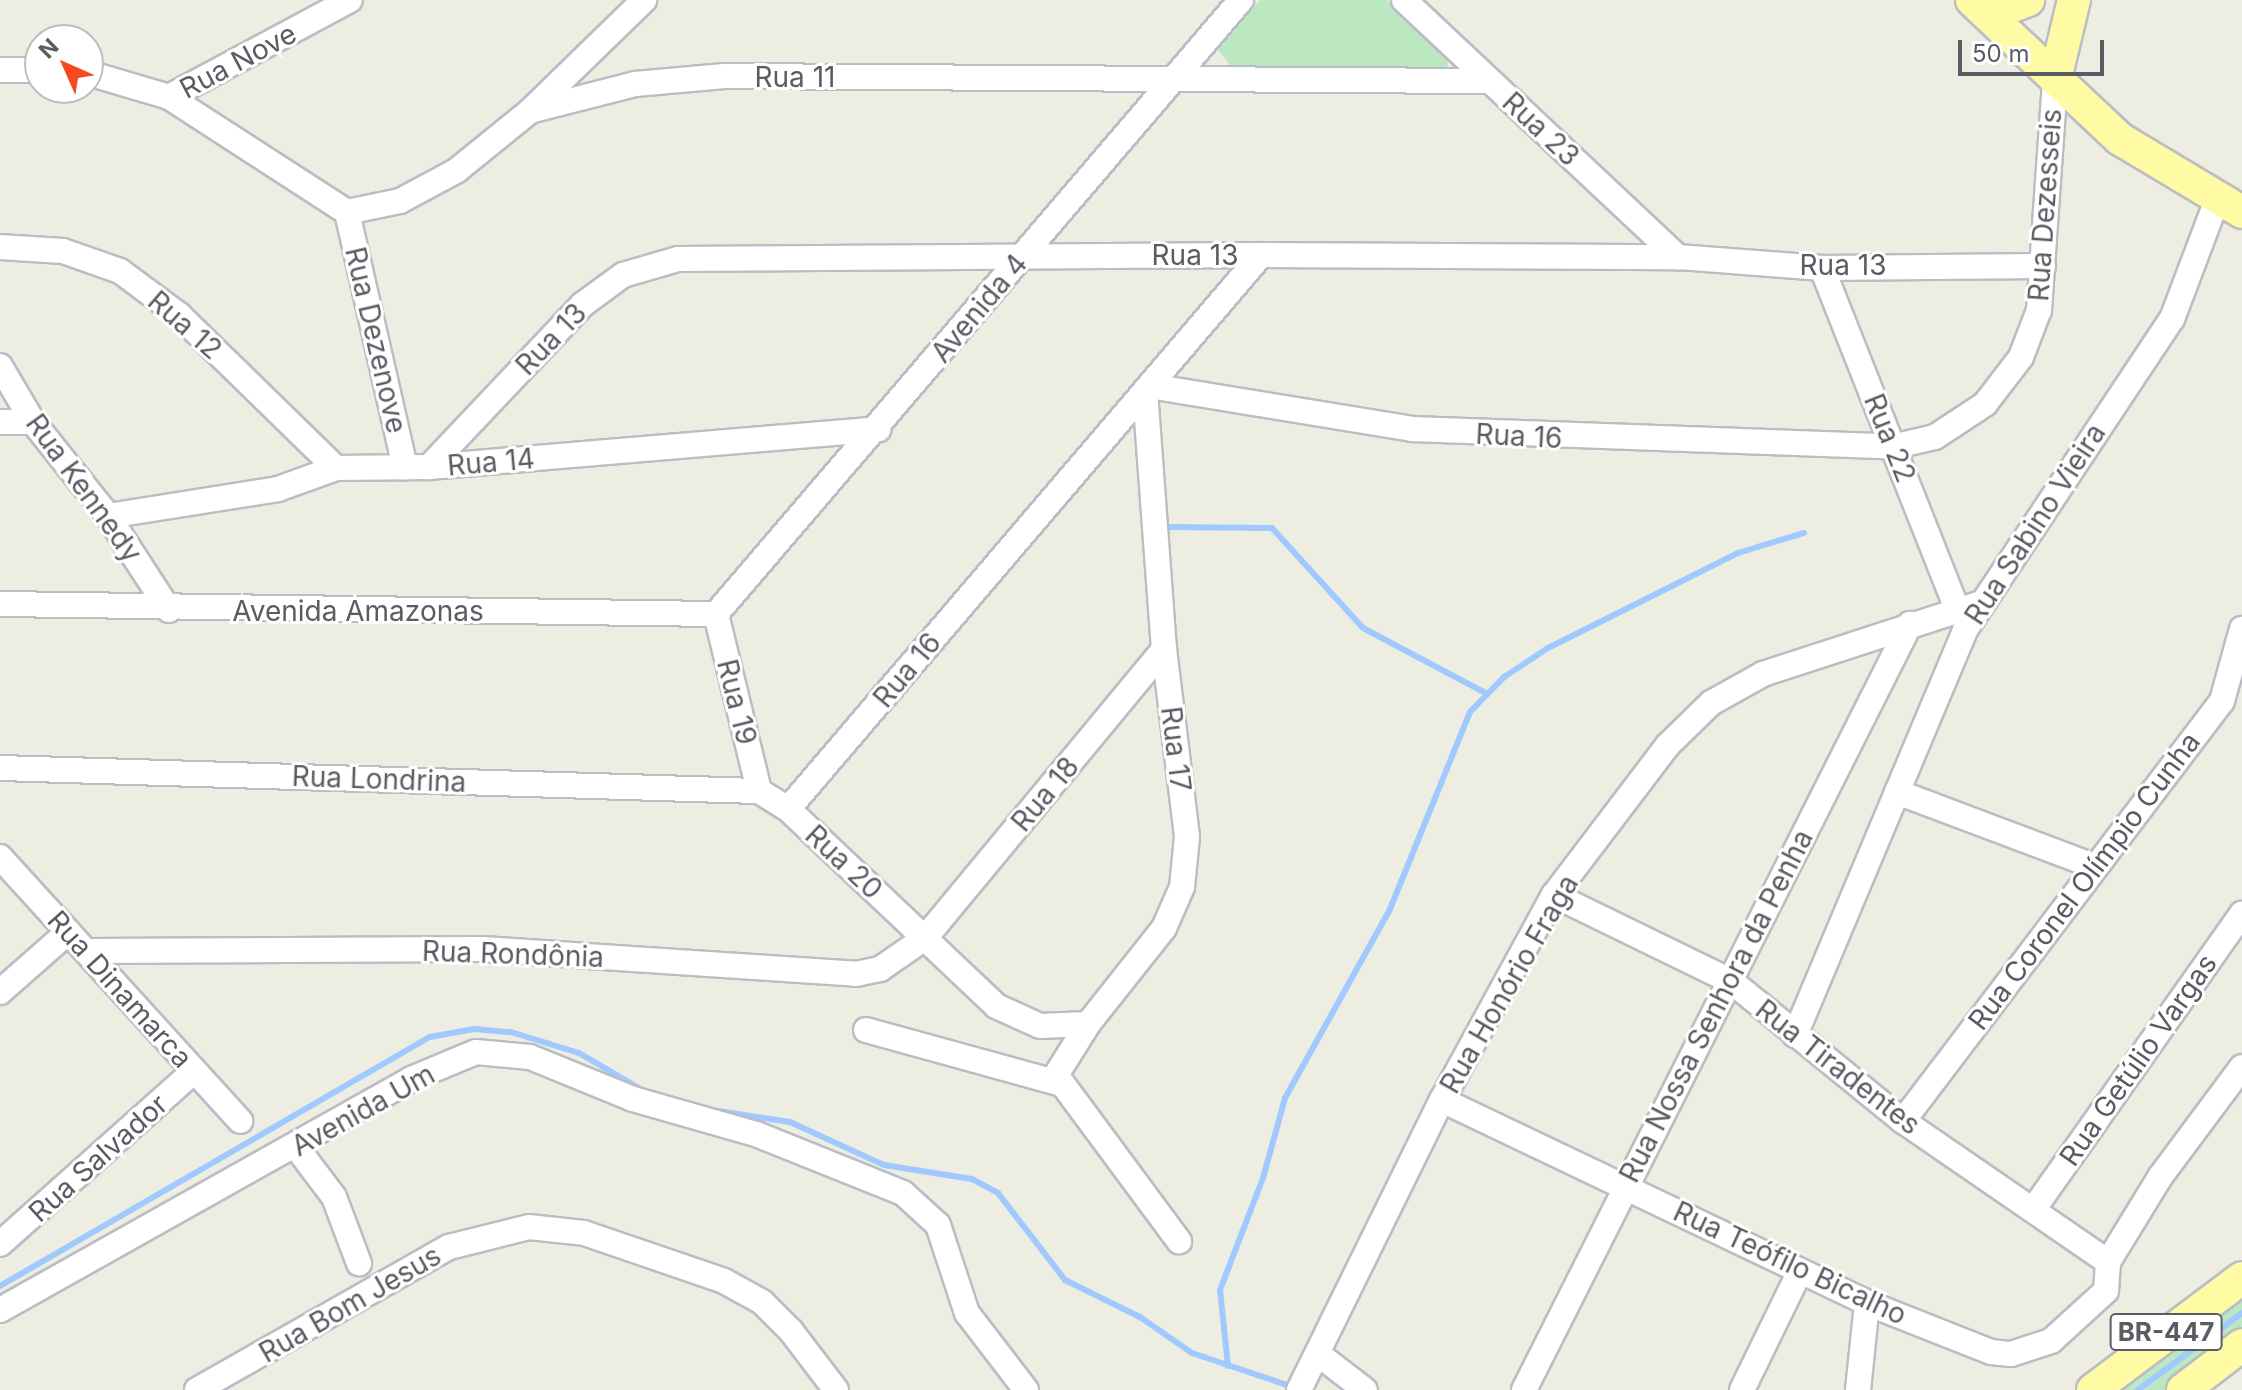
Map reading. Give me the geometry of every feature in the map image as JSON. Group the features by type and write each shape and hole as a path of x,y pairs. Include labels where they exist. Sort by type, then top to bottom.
{"main road":[{"path":"1981,7 2028,0"},
{"path":"2055,79 2074,0"},
{"path":"1981,7 2120,139 2229,206"},
{"name":"BR-447","path":"2093,1390 2242,1278"},
{"name":"BR-447","path":"2183,1390 2242,1345"}],"street":[{"name":"Rua Nove","path":"169,97 310,11 350,0"},
{"path":"530,111 644,0"},
{"name":"Avenida 4","path":"716,614 878,429 1241,0"},
{"name":"Rua 23","path":"1404,0 1678,257"},
{"path":"0,70 24,70"},
{"name":"Rua 11","path":"347,212 400,201 456,171 530,111 635,84 725,76 1488,81"},
{"path":"104,78 169,97 347,212"},
{"name":"Rua Dezesseis","path":"1892,447 1935,437 1985,404 2021,357 2039,310 2055,79"},
{"name":"Rua Sabino Vieira","path":"1795,1035 1897,792 1968,606 2172,319 2229,206"},
{"name":"Rua Dezenove","path":"347,212 417,468"},
{"name":"Rua 12","path":"0,247 63,251 120,271 179,315 336,468"},
{"name":"Rua 13","path":"417,468 582,305 623,275 678,259 1261,255 1678,257 1822,268 2043,266"},
{"name":"Rua 16","path":"788,809 1261,255"},
{"name":"Rua 22","path":"1822,268 1892,447 1968,606"},
{"name":"Rua Kennedy","path":"0,366 33,422 108,516 169,610"},
{"name":"Rua 16","path":"1147,389 1412,429 1892,447"},
{"name":"Rua 17","path":"1058,1074 1088,1024 1164,928 1182,887 1187,837 1164,649 1147,389"},
{"path":"0,422 33,422"},
{"name":"Rua 14","path":"108,516 278,489 336,468 417,468 878,429"},
{"name":"Avenida Amazonas","path":"0,604 169,610 716,614"},
{"name":"Rua Honório Fraga","path":"1302,1384 1442,1100 1554,895 1668,745 1711,703 1763,674 1968,606"},
{"name":"Rua 19","path":"716,614 759,791"},
{"name":"Rua Nossa Senhora da Penha","path":"1524,1390 1623,1184 1732,982 1910,624"},
{"name":"Rua Coronel Olímpio Cunha","path":"1903,1121 2094,866 2232,700 2242,629"},
{"name":"Rua 18","path":"925,938 1164,649"},
{"name":"Rua Londrina","path":"0,768 759,791"},
{"name":"Rua 20","path":"759,791 788,809 925,938 1018,1020 1040,1026 1088,1024"},
{"path":"1897,792 2094,866"},
{"name":"Rua Dinamarca","path":"0,857 68,932 90,951 240,1121"},
{"name":"Rua Tiradentes","path":"1554,895 1732,982 1903,1121 2035,1207 2108,1262"},
{"name":"Rua Getúlio Vargas","path":"2035,1207 2242,914"},
{"path":"0,992 68,932"},
{"name":"Rua Rondônia","path":"90,951 483,949 856,974 880,969 925,938"},
{"path":"866,1030 1058,1074 1179,1241"},
{"name":"Avenida Um","path":"0,1310 297,1148 411,1079 476,1052 503,1054 530,1057 633,1099 756,1134 903,1193 938,1225 967,1313 1026,1390"},
{"name":"Rua Teófilo Bicalho","path":"1442,1100 1867,1303 2011,1354 2051,1341 2106,1291 2108,1262 2160,1177 2242,1067"},
{"name":"Rua Salvador","path":"0,1244 194,1071"},
{"path":"297,1148 334,1197 359,1263"},
{"name":"Rua Bom Jesus","path":"197,1390 449,1247 529,1227 584,1233 724,1281 782,1321 836,1390"},
{"path":"1742,1390 1800,1271"},
{"path":"1858,1390 1867,1303"},
{"path":"1318,1354 1365,1390"}],"green space":[{"path":"1260,0 1387,0 1446,54 1448,65 1442,72 1234,70 1218,50"},
{"path":"2242,1294 2242,1334 2165,1390 2111,1390"}],"waterway":[{"path":"1166,527 1272,528 1363,628 1486,693"},
{"path":"1228,1366 1220,1290 1263,1178 1285,1098 1390,909 1470,712 1504,677 1548,648 1738,553 1804,533"},
{"path":"0,1286 430,1037 474,1029 511,1032 579,1053 642,1090"},
{"path":"718,1111 790,1122 884,1165 972,1179 998,1193 1065,1280 1140,1317 1192,1353 1287,1385"},
{"path":"2138,1390 2242,1313"}]}
